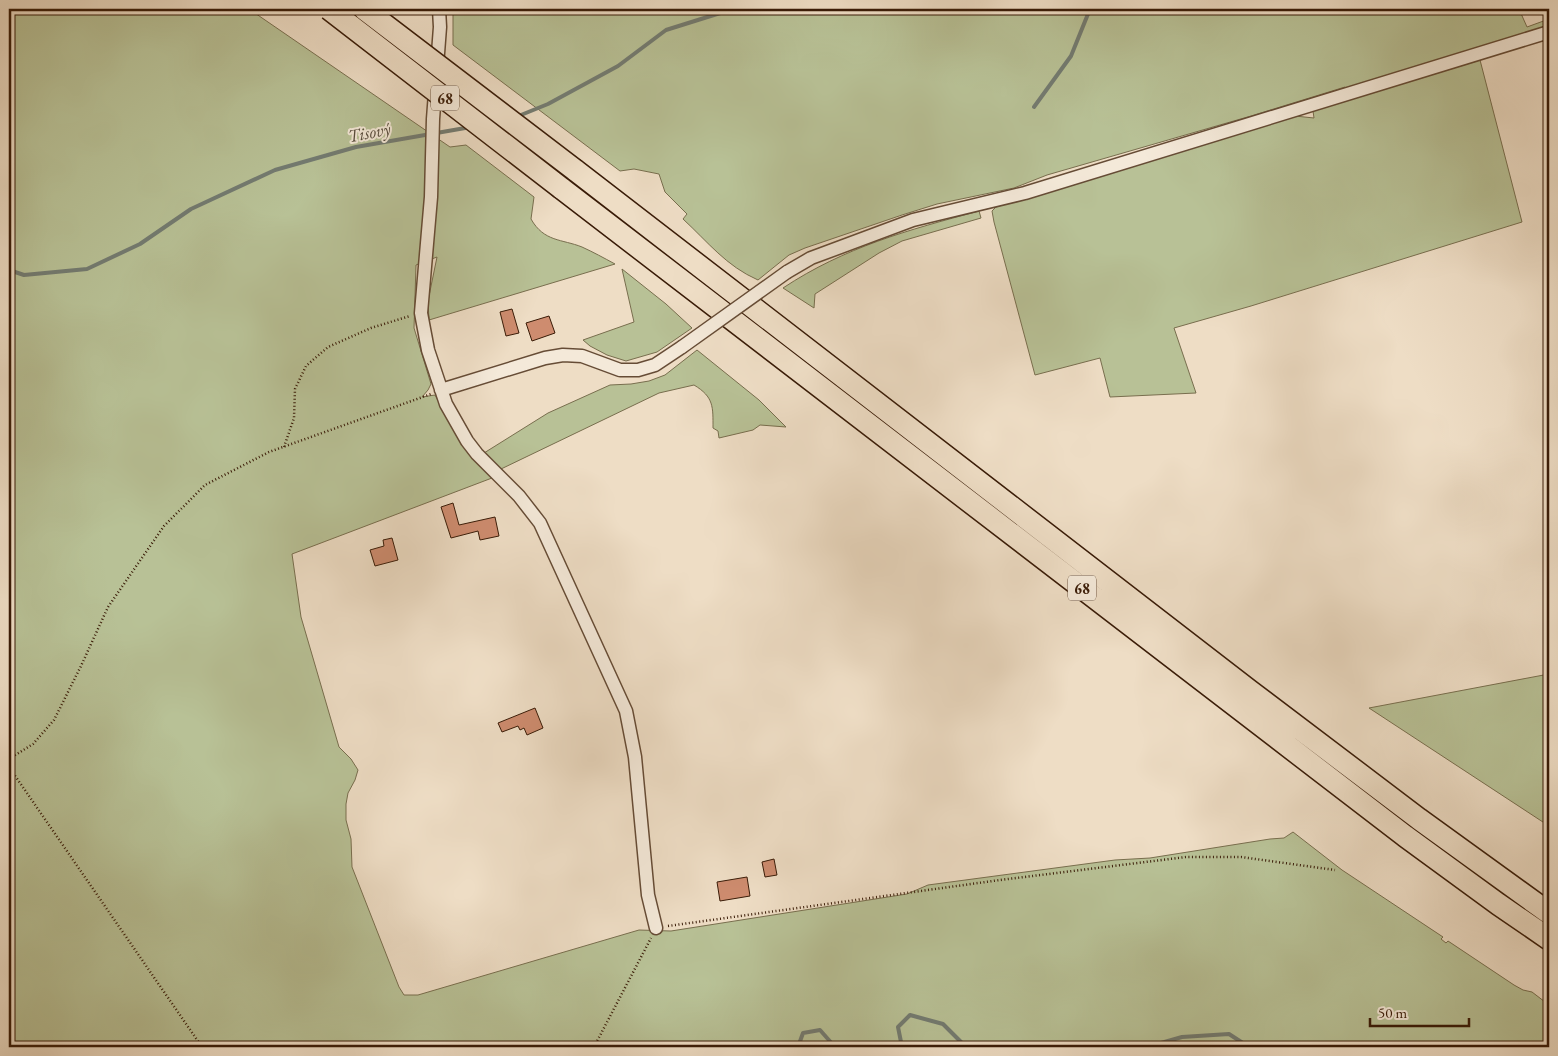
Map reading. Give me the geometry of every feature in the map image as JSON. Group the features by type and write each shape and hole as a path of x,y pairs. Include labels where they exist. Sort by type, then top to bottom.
{"highway":[{"name":"68","path":"330,9 1406,836 1549,940"},
{"name":"68","path":"364,9 1250,691 1549,913"}],"street":[{"path":"439,9 440,27 433,119 431,197 421,313 428,350 441,390 467,441 477,454 519,496 540,523 626,711 635,757 648,895 656,928"},
{"path":"441,390 545,358 563,355 582,356 620,370 638,370 656,365 787,272 811,258 913,220 1025,193 1549,32"}],"path":[{"path":"284,447 294,418 295,389 306,366 328,347 371,328 421,313"},
{"path":"9,759 33,744 54,720 108,607 164,526 205,486 269,452 441,390"},
{"path":"9,767 202,1047"},
{"path":"594,1047 656,928 1000,880 1186,857 1241,857 1334,870"}],"green space":[{"path":"9,9 249,9 450,147 466,145 534,197 531,219 542,232 554,239 582,247 615,264 429,320 428,301 437,257 416,265 414,328 431,384 422,397 435,395 455,432 492,478 292,554 301,617 339,747 351,759 358,770 348,793 346,804 346,820 351,839 352,867 399,987 404,995 418,995 639,930 671,931 907,894 928,885 1115,860 1150,858 1284,838 1293,832 1342,870 1443,937 1441,939 1446,943 1448,941 1514,985 1532,992 1549,1005 1549,1047 9,1047"},
{"path":"453,9 1519,9 1527,27 1549,19 1549,25 1516,37 1346,88 1047,175 1014,188 937,204 902,215 789,255 758,280 727,261 683,219 687,214 665,192 659,174 634,169 620,171 453,45"},
{"path":"1480,60 1522,222 1174,328 1196,393 1110,397 1100,358 1035,375 994,222 992,211 996,207 1295,116 1314,118 1313,111"},
{"path":"979,211 981,218 902,241 879,253 815,294 814,308 783,288 830,261 878,241"},
{"path":"622,269 666,304 692,328 657,352 626,361 607,355 583,340 634,322"},
{"path":"697,350 759,400 786,427 760,425 753,430 719,438 718,431 713,428 712,408 709,398 701,389 694,385 659,393 501,469 484,453 548,413 610,385 649,381 665,375"},
{"path":"1549,674 1549,826 1369,708"}],"building":[{"path":"512,309 519,333 506,336 500,312"},
{"path":"549,316 555,333 532,341 526,323"},
{"path":"453,503 459,525 495,517 499,536 480,540 478,531 451,538 441,507"},
{"path":"392,538 398,560 375,566 370,550 384,546 383,540"},
{"path":"535,708 543,728 527,735 524,728 520,730 518,726 502,732 498,723"},
{"path":"774,859 777,875 765,877 762,862"},
{"path":"747,877 750,896 720,901 717,882"}],"waterway":[{"name":"Tisový","path":"516,117 548,104 618,66 666,30 733,9"},
{"path":"1034,107 1071,56 1090,9"},
{"name":"Tisový","path":"9,270 24,275 87,269 140,244 191,209 275,170 356,147 471,127"},
{"path":"902,1047 898,1027 910,1015 943,1024 966,1047"},
{"path":"798,1047 803,1033 820,1030 835,1047"},
{"path":"1147,1047 1182,1037 1229,1034 1249,1047"}]}
